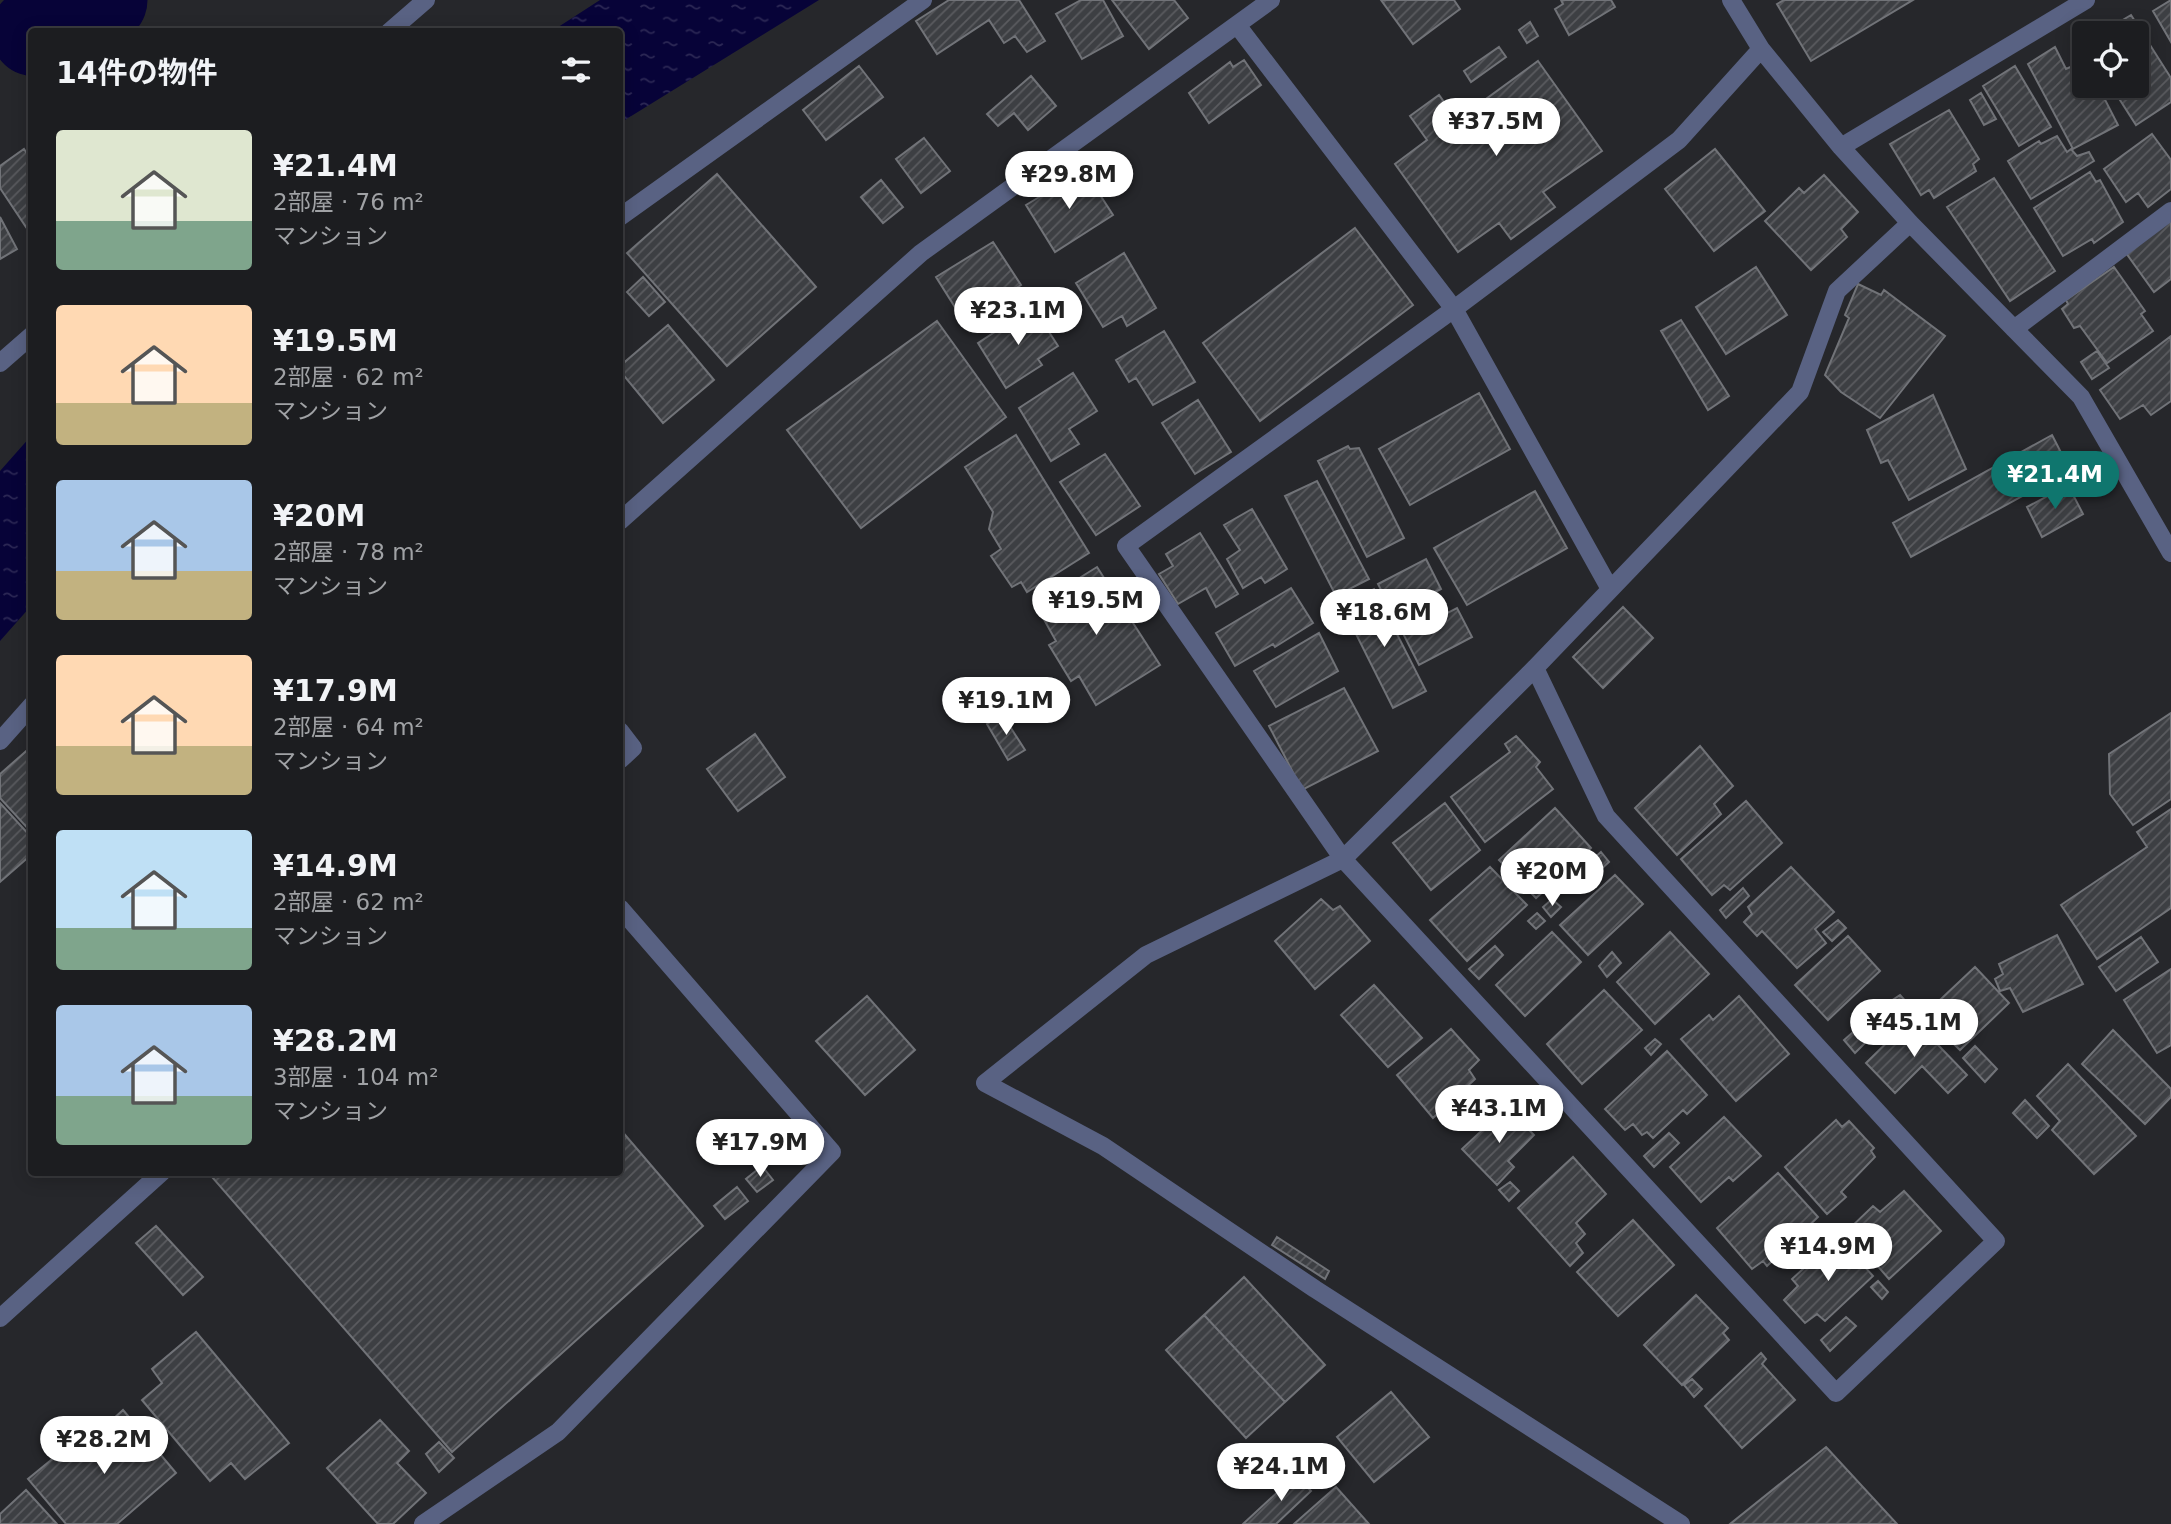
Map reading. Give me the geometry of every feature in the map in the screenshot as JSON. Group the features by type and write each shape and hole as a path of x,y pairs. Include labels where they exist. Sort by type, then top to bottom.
{"street":[{"path":"394,28 426,0"},
{"path":"623,215 923,0"},
{"path":"623,518 921,253 1271,0"},
{"path":"1731,0 1761,49 1841,147 1910,223 2081,397 2171,553"},
{"path":"1841,147 2086,0"},
{"path":"1237,25 1454,309 1610,589"},
{"path":"1535,668 1606,816 1996,1241 1836,1393 1343,859 1126,546 1454,309 1679,140 1761,49"},
{"path":"2014,329 2171,211"},
{"path":"1681,1524 1315,1289 1103,1146 985,1083 1146,955 1343,859 1535,668 1800,392 1836,291 1910,223"},
{"path":"0,363 28,338"},
{"path":"0,741 28,710"},
{"path":"623,735 633,748 623,757"},
{"path":"424,1524 558,1432 832,1152 623,911"},
{"path":"0,1318 158,1176"}],"water":[{"path":"600,0 819,0 623,121 623,28 557,28"},
{"path":"28,439 28,609 0,641 0,471"}],"building":[{"path":"949,0 1019,0 1045,41 1027,52 1015,36 1004,43 989,20 937,54 916,21"},
{"path":"1081,0 1103,0 1123,36 1082,59 1056,14"},
{"path":"1112,0 1174,0 1188,18 1149,49"},
{"path":"1381,0 1454,0 1460,9 1413,44"},
{"path":"1561,0 1611,0 1615,7 1569,35 1555,9 1563,4"},
{"path":"1784,0 1913,0 1811,61 1777,4"},
{"path":"2171,0 2171,42 2153,11"},
{"path":"2131,15 2135,21 2121,21"},
{"path":"1530,22 1538,36 1527,43 1519,30"},
{"path":"2149,43 2171,78 2171,102 2136,125 2119,98 2149,98"},
{"path":"1499,47 1506,57 1471,82 1464,71"},
{"path":"2055,47 2066,69 2072,66 2072,98 2104,98 2118,125 2073,149 2028,64"},
{"path":"1244,60 1261,85 1209,123 1189,93 1230,62 1233,67"},
{"path":"1538,61 1602,151 1543,192 1555,207 1511,239 1499,223 1458,252 1395,164 1427,140 1410,116 1439,95 1457,120"},
{"path":"859,66 883,97 826,140 803,110"},
{"path":"2015,66 2051,127 2019,146 1983,86"},
{"path":"1031,76 1056,106 1028,130 1014,113 998,126 987,114"},
{"path":"1981,93 1996,119 1984,125 1970,100"},
{"path":"1949,110 1979,159 1973,164 1976,171 1934,198 1929,190 1921,195 1890,144"},
{"path":"2152,134 2171,160 2171,189 2148,207 2138,193 2126,202 2104,169"},
{"path":"2057,136 2067,152 2071,149 2077,156 2089,152 2094,161 2031,199 2008,161 2039,141 2041,144"},
{"path":"924,138 950,171 921,193 896,159"},
{"path":"24,149 28,155 26,227 0,188 0,166"},
{"path":"1715,149 1765,211 1714,251 1665,189"},
{"path":"1084,170 1113,215 1055,252 1026,205"},
{"path":"2090,172 2096,182 2100,180 2123,222 2094,243 2092,239 2063,256 2034,208"},
{"path":"717,174 816,287 727,366 627,253"},
{"path":"1824,175 1858,212 1841,229 1847,237 1811,270 1765,221 1799,188 1804,193"},
{"path":"1994,178 2055,271 2010,301 1947,207"},
{"path":"881,180 903,207 883,223 861,197"},
{"path":"0,217 17,249 0,259"},
{"path":"2171,220 2171,279 2154,292 2126,253"},
{"path":"1355,228 1413,305 1260,421 1203,343"},
{"path":"993,242 1021,285 985,307 991,317 970,331 936,277"},
{"path":"1124,253 1156,308 1127,326 1122,316 1103,327 1076,283"},
{"path":"1756,267 1787,315 1726,354 1696,307"},
{"path":"2114,267 2145,311 2141,314 2153,331 2107,363 2080,326 2074,328 2062,309 2068,304 2066,300"},
{"path":"643,277 665,302 649,316 627,292"},
{"path":"1858,284 1881,295 1884,290 1945,336 1880,418 1841,392 1825,375 1849,318 1845,315"},
{"path":"1033,307 1058,346 1038,359 1042,365 1006,388 978,343"},
{"path":"1681,320 1729,396 1708,410 1661,331"},
{"path":"937,321 1006,417 861,528 787,430"},
{"path":"668,325 714,380 663,423 623,375 623,363"},
{"path":"1164,331 1195,382 1153,405 1136,378 1129,382 1116,360"},
{"path":"2171,336 2171,401 2151,415 2143,405 2120,419 2100,390"},
{"path":"2097,351 2109,368 2092,379 2081,362"},
{"path":"1073,373 1097,411 1069,429 1079,444 1051,461 1019,408"},
{"path":"1479,393 1510,449 1410,505 1379,449"},
{"path":"1933,395 1966,469 1909,500 1888,460 1881,463 1867,430"},
{"path":"1198,400 1231,452 1195,474 1162,423"},
{"path":"1016,435 1089,553 1027,592 1021,582 1012,587 991,556 1001,549 989,529 993,512 965,467"},
{"path":"2052,435 2070,470 1911,557 1893,523"},
{"path":"1348,446 1350,449 1359,448 1404,538 1367,557 1318,461"},
{"path":"1105,454 1140,506 1096,535 1060,482"},
{"path":"1317,481 1369,579 1336,596 1285,496"},
{"path":"2068,485 2083,514 2042,537 2027,507"},
{"path":"1535,491 1567,548 1467,605 1434,548"},
{"path":"1252,509 1287,569 1265,583 1261,577 1243,588 1227,559 1240,550 1224,525"},
{"path":"1200,533 1238,594 1216,607 1206,588 1178,604 1159,574 1173,566 1166,554"},
{"path":"1426,559 1441,589 1421,599 1432,621 1457,608 1472,637 1419,665 1378,584"},
{"path":"1097,567 1160,665 1096,705 1079,676 1071,681 1049,645 1056,641 1036,605"},
{"path":"1291,588 1313,623 1275,647 1273,644 1235,666 1216,633"},
{"path":"1374,589 1426,691 1393,708 1342,606"},
{"path":"1623,607 1653,638 1603,688 1573,657"},
{"path":"1319,633 1338,671 1276,707 1254,671"},
{"path":"1344,688 1378,751 1302,790 1269,726"},
{"path":"2171,713 2171,799 2133,825 2110,794 2109,754"},
{"path":"1002,714 1025,750 1008,760 987,724"},
{"path":"755,734 785,777 738,811 707,769"},
{"path":"1516,736 1540,762 1536,767 1553,789 1485,842 1451,797 1510,752 1505,744"},
{"path":"1700,746 1733,786 1714,804 1721,814 1677,855 1635,808"},
{"path":"28,750 28,829 0,798 0,774"},
{"path":"1746,801 1782,843 1730,890 1724,885 1712,895 1681,859"},
{"path":"0,803 28,834 28,858 0,882"},
{"path":"1445,803 1480,850 1431,890 1393,843"},
{"path":"1555,808 1591,848 1536,898 1499,860"},
{"path":"2171,809 2171,908 2097,959 2061,905 2147,847 2137,832"},
{"path":"1601,852 1609,862 1584,885 1576,874"},
{"path":"1490,867 1527,905 1467,961 1430,920"},
{"path":"1791,867 1834,912 1815,929 1826,943 1797,968 1762,931 1757,936 1744,922 1752,914 1748,907"},
{"path":"1615,875 1643,904 1588,955 1560,925"},
{"path":"1743,888 1749,896 1726,918 1720,910"},
{"path":"1321,899 1333,910 1340,906 1370,941 1315,989 1275,941"},
{"path":"1552,899 1561,907 1551,917 1543,907"},
{"path":"1537,913 1545,921 1536,929 1528,921"},
{"path":"1838,920 1846,928 1832,941 1823,932"},
{"path":"1552,932 1581,962 1525,1016 1496,985"},
{"path":"1670,932 1709,974 1655,1024 1617,982"},
{"path":"2057,935 2083,984 2023,1012 2010,988 2000,991 1995,979 2003,974 1999,964"},
{"path":"1848,936 1880,971 1828,1020 1795,985"},
{"path":"2141,937 2158,962 2116,991 2099,967"},
{"path":"1495,946 1503,955 1479,979 1469,969"},
{"path":"1612,952 1621,963 1607,977 1599,966"},
{"path":"1975,967 2009,1003 1960,1050 1924,1015"},
{"path":"2171,969 2171,1045 2157,1053 2124,1000"},
{"path":"1374,985 1422,1038 1388,1067 1341,1015"},
{"path":"1604,990 1642,1030 1582,1084 1547,1044"},
{"path":"1900,995 1908,1004 1896,1014 1888,1003"},
{"path":"867,996 915,1050 865,1095 816,1041"},
{"path":"1739,996 1789,1054 1736,1101 1681,1039 1709,1015 1713,1020"},
{"path":"1869,1018 1879,1029 1855,1053 1844,1040"},
{"path":"1912,1018 1967,1075 1948,1093 1922,1066 1895,1093 1866,1063"},
{"path":"1451,1029 1479,1060 1469,1070 1475,1079 1433,1118 1397,1075"},
{"path":"2113,1030 2171,1089 2171,1097 2145,1124 2082,1064"},
{"path":"1655,1039 1661,1044 1651,1055 1645,1048"},
{"path":"1975,1046 1997,1069 1985,1082 1963,1058"},
{"path":"1667,1051 1707,1095 1687,1114 1683,1110 1653,1138 1647,1132 1642,1135 1633,1124 1625,1130 1605,1109"},
{"path":"2068,1064 2136,1136 2094,1174 2052,1130 2060,1121 2037,1096"},
{"path":"2025,1100 2049,1126 2037,1138 2013,1113"},
{"path":"1507,1107 1534,1135 1508,1161 1514,1167 1497,1185 1462,1149"},
{"path":"1724,1117 1761,1156 1733,1181 1729,1177 1701,1202 1670,1167"},
{"path":"1836,1120 1842,1127 1849,1121 1874,1148 1871,1151 1875,1157 1841,1192 1846,1197 1827,1214 1785,1167"},
{"path":"623,1133 703,1226 452,1452 212,1177 623,1176"},
{"path":"1669,1133 1679,1143 1654,1167 1644,1156"},
{"path":"1573,1157 1606,1194 1576,1223 1585,1234 1576,1243 1583,1253 1570,1266 1518,1208"},
{"path":"762,1166 773,1180 757,1192 746,1179"},
{"path":"1778,1173 1818,1217 1767,1266 1763,1261 1752,1269 1717,1228"},
{"path":"1510,1182 1519,1191 1509,1201 1499,1190"},
{"path":"737,1187 748,1201 725,1219 714,1206"},
{"path":"1904,1191 1941,1231 1889,1279 1847,1231 1873,1206 1880,1212"},
{"path":"1633,1220 1674,1265 1618,1316 1577,1272"},
{"path":"156,1226 203,1277 183,1295 136,1243"},
{"path":"1277,1237 1329,1271 1325,1279 1272,1245"},
{"path":"1838,1237 1873,1276 1825,1321 1817,1314 1805,1323 1784,1300 1798,1286 1792,1279"},
{"path":"1244,1277 1325,1365 1285,1402 1204,1315"},
{"path":"1878,1281 1888,1292 1882,1299 1871,1287"},
{"path":"1696,1295 1728,1328 1723,1333 1729,1340 1682,1385 1644,1345"},
{"path":"1204,1315 1285,1402 1246,1438 1166,1350"},
{"path":"1846,1317 1856,1326 1830,1351 1821,1340"},
{"path":"196,1332 289,1443 245,1479 231,1463 210,1481 142,1400 162,1383 152,1369"},
{"path":"1761,1353 1766,1359 1762,1364 1795,1400 1742,1448 1705,1406"},
{"path":"1692,1379 1702,1389 1694,1397 1684,1385"},
{"path":"1391,1392 1429,1437 1374,1482 1337,1437"},
{"path":"123,1410 176,1473 117,1524 66,1524 28,1479 67,1447 76,1453"},
{"path":"380,1420 409,1451 397,1463 426,1493 393,1524 378,1524 327,1468"},
{"path":"439,1442 454,1458 439,1472 426,1454"},
{"path":"1826,1447 1897,1524 1730,1524"},
{"path":"1322,1453 1329,1461 1308,1480 1300,1472"},
{"path":"1296,1475 1311,1491 1276,1524 1243,1524"},
{"path":"1336,1487 1369,1524 1294,1524"},
{"path":"26,1490 57,1524 0,1524 0,1514"}],"waterway":[{"path":"44,28 103,0"}]}
